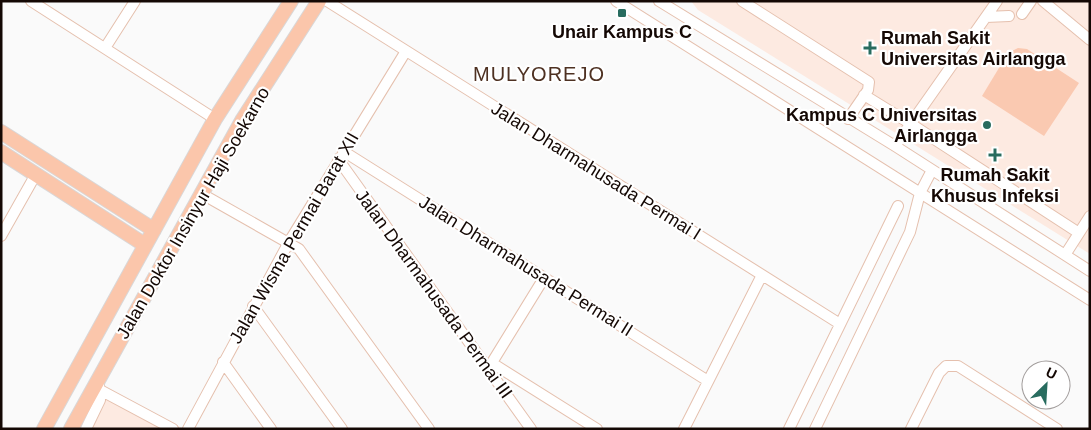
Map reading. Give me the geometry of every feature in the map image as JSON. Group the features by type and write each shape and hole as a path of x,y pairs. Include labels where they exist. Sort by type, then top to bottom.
{"main road":[{"name":"Jalan Doktor Insinyur Haji Soekarno","path":"44,429 215,119 291,1"},
{"name":"Jalan Doktor Insinyur Haji Soekarno","path":"71,429 99,385 243,119 320,1"},
{"path":"223,106 235,109 243,119"},
{"path":"1,132 154,230"},
{"path":"1,152 146,245"},
{"path":"73,376 75,381 86,388 99,385"}],"street":[{"path":"31,1 215,119"},
{"path":"105,48 135,1"},
{"name":"Jalan Dharmahusada Permai I","path":"327,1 840,324"},
{"path":"616,1 1090,300"},
{"path":"659,1 671,4 848,119 895,146 1090,271"},
{"path":"742,1 867,80 870,86 848,119"},
{"path":"895,146 996,1"},
{"path":"1022,14 1031,1"},
{"path":"1043,1 1090,40"},
{"path":"986,17 1009,16"},
{"name":"Jalan Wisma Permai Barat XII","path":"189,428 289,242 406,51"},
{"path":"864,96 911,124 1079,233"},
{"name":"Jalan Dharmahusada Permai II","path":"341,155 544,278 708,381"},
{"name":"Jalan Dharmahusada Permai III","path":"341,155 490,366 531,429"},
{"path":"815,429 910,232 920,193 932,170"},
{"path":"1,236 36,174"},
{"path":"202,194 299,249 429,429"},
{"path":"789,429 898,206"},
{"path":"1065,255 1090,216"},
{"path":"684,429 762,275"},
{"path":"544,278 490,366 597,429"},
{"path":"253,306 342,429"},
{"path":"223,362 271,429"},
{"path":"911,429 939,373 946,366 958,366 1058,429"},
{"path":"86,429 100,400 99,385"},
{"path":"99,385 173,429"}],"shaded area":[{"name":"Kampus C Universitas Airlangga","path":"691,1 1090,1 1090,254 698,10"},
{"path":"1018,48 1027,49 1079,83 1044,136 982,96 1008,53"},
{"path":"105,386 182,428 81,429"}],"place":[{"name":"Unair Kampus C","path":"622,13"},
{"name":"Rumah Sakit Universitas Airlangga","path":"870,48"},
{"name":"Kampus C Universitas Airlangga","path":"987,125"},
{"name":"Rumah Sakit Khusus Infeksi","path":"995,155"}],"district":[{"name":"MULYOREJO","path":"539,74"}]}
